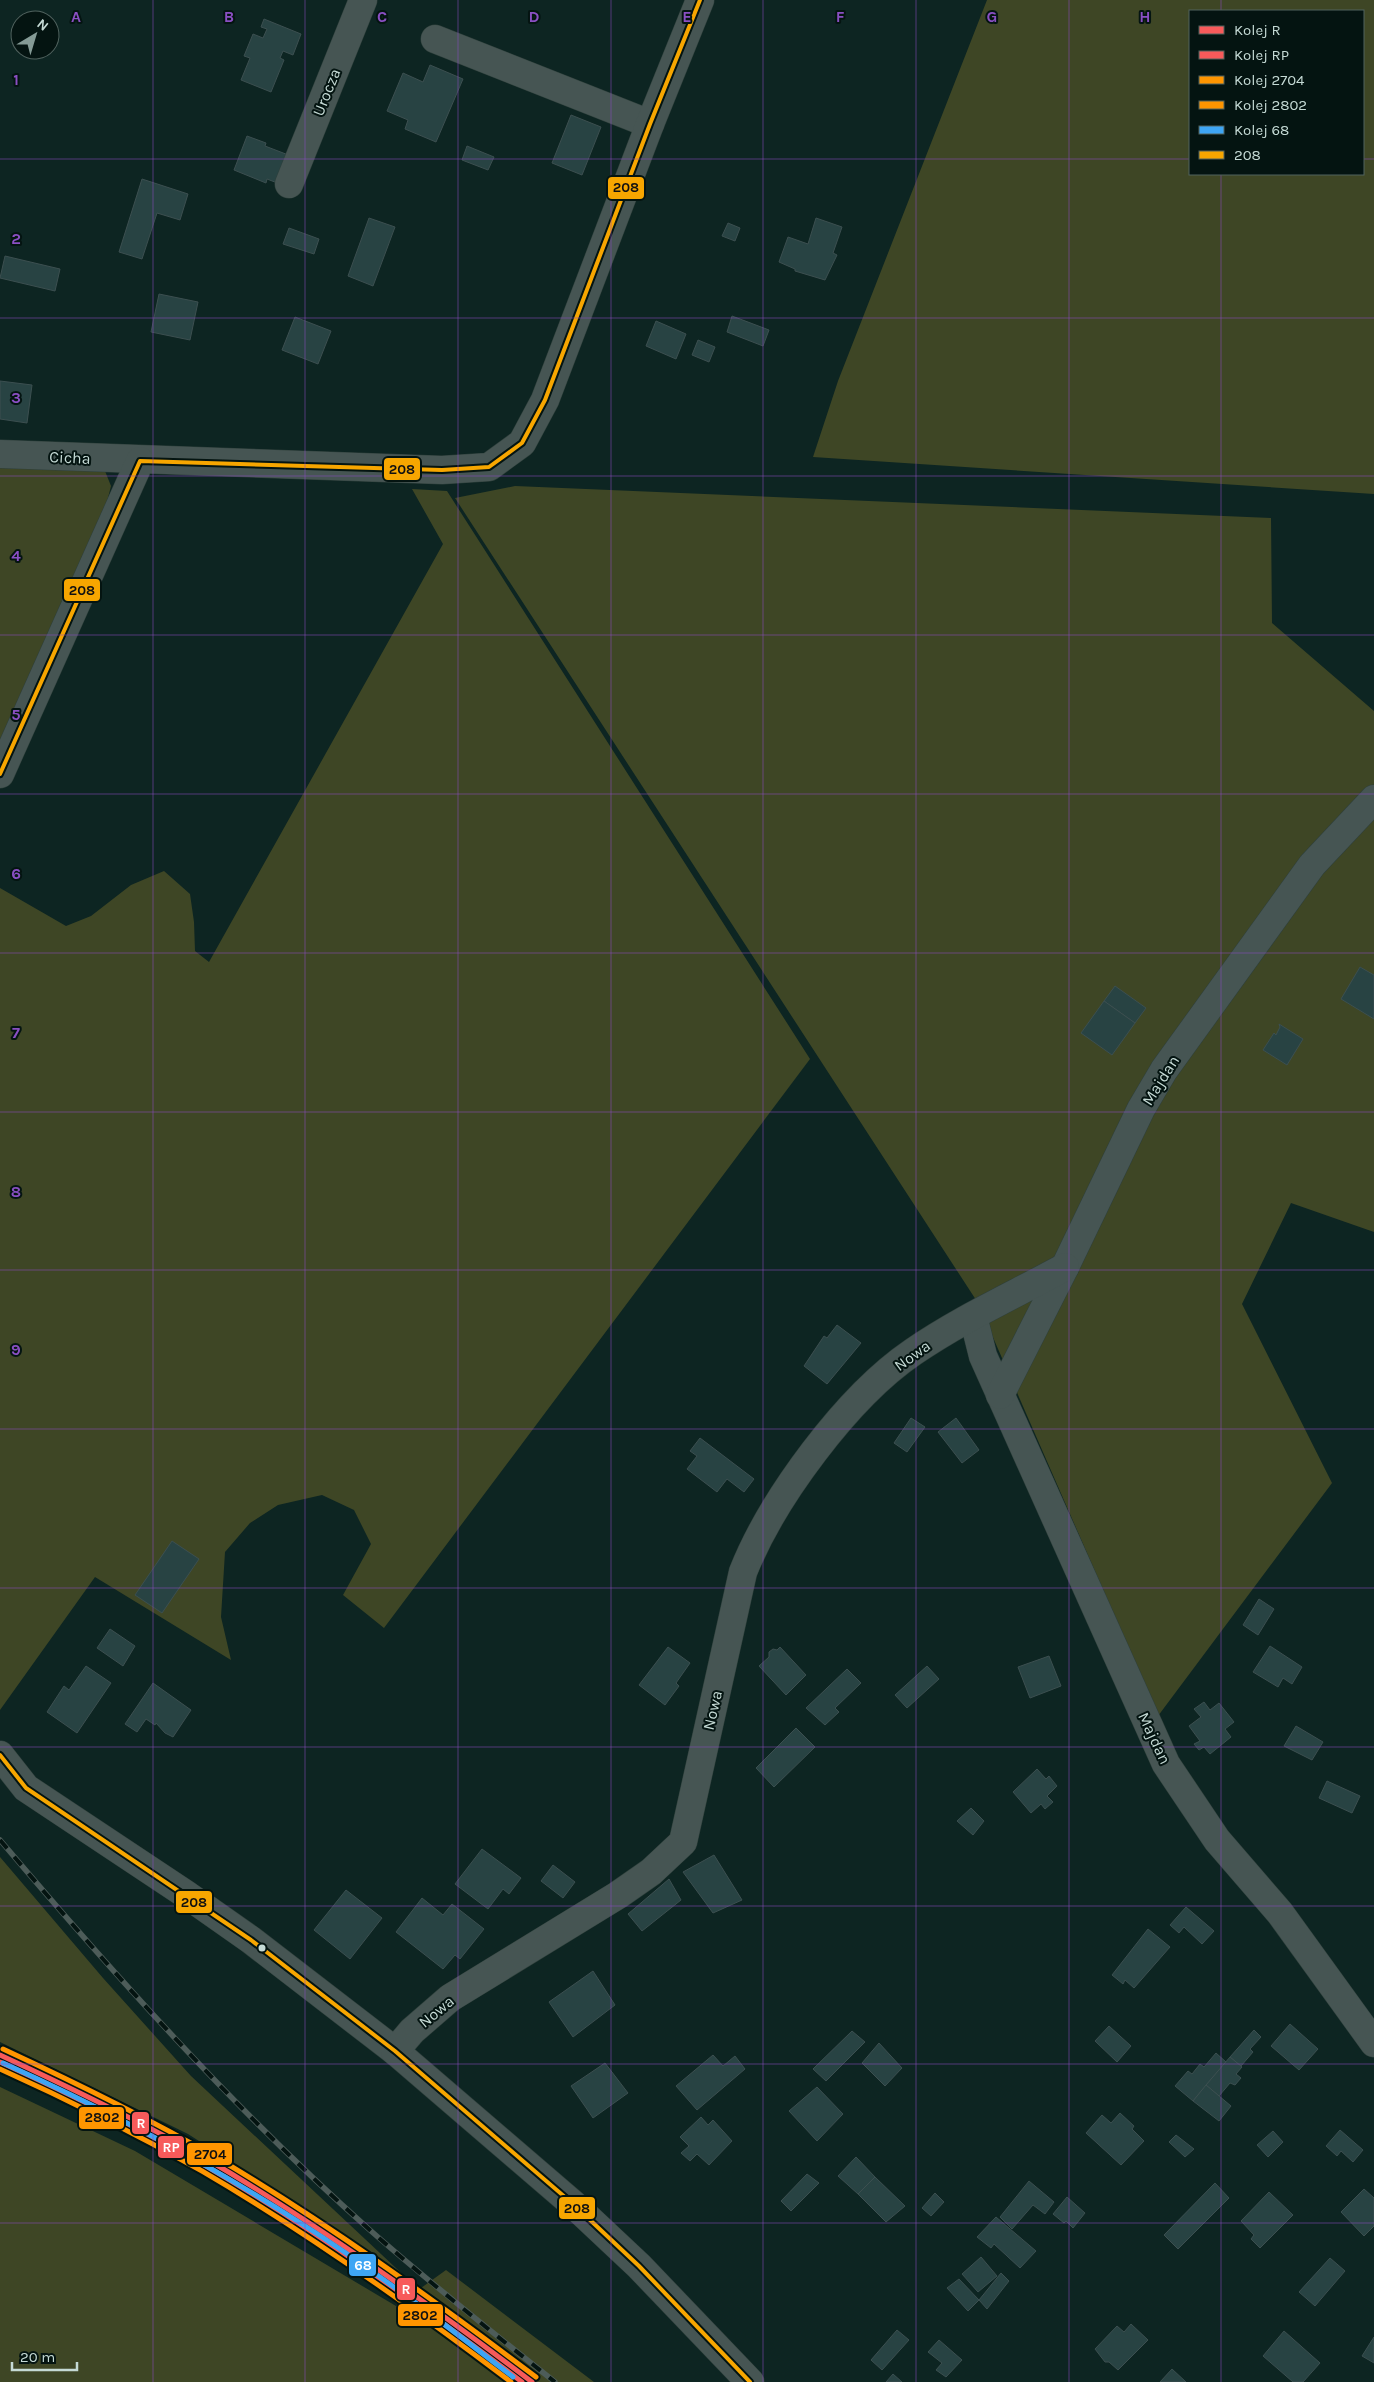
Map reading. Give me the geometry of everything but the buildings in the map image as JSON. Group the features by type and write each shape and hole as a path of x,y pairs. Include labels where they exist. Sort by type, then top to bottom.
{"street":[{"name":"Urocza","path":"289,184 362,0"},
{"path":"435,39 650,124 700,0"},
{"name":"Cicha","path":"0,454 442,470 489,467 522,443 545,400 650,124"},
{"path":"0,774 140,460"},
{"name":"Majdan","path":"1000,1395 1065,1267 1141,1109 1164,1070 1312,865 1374,799"},
{"name":"Nowa","path":"394,2051 450,1998 618,1895 651,1872 683,1842 743,1572 754,1544 778,1505 824,1440 873,1385 911,1353 973,1316 1065,1267"},
{"name":"Majdan","path":"973,1316 983,1356 1166,1764 1217,1840 1280,1913 1374,2043"},
{"path":"0,1755 26,1788 187,1895 250,1940 394,2051 573,2204 639,2266 750,2382"},
{"path":"0,1783 26,1788"}],"green space":[{"path":"987,0 1374,0 1374,494 813,457 838,381"},
{"path":"0,458 105,471 111,486 107,502 0,752"},
{"path":"515,486 1271,518 1272,623 1374,711 1374,1232 1291,1203 1242,1304 1332,1483 1158,1716 978,1303 455,498"},
{"path":"412,489 447,491 810,1059 384,1628 343,1595 371,1544 354,1510 322,1495 278,1505 250,1523 225,1552 221,1617 231,1660 95,1577 0,1710 0,888 66,926 91,916 131,885 164,871 190,894 194,922 195,951 209,962 443,544"},
{"path":"0,1857 103,1978 191,2076 413,2284 288,2198 188,2134 0,2042"},
{"path":"0,2087 135,2151 396,2306 446,2270 594,2382 0,2382"}],"railway":[{"path":"0,1840 178,2042 272,2139 393,2250 555,2382"}],"rail line":[{"name":"2704","path":"3,2049 135,2113 254,2180 377,2261 536,2377"},
{"name":"R","path":"0,2055 132,2119 252,2186 334,2239 454,2323 532,2382"},
{"name":"RP","path":"0,2062 130,2125 247,2190 367,2269 522,2382"},
{"name":"68","path":"3,2063 154,2137 263,2200 381,2277 513,2377"},
{"name":"2802","path":"0,2069 127,2131 202,2171 242,2195 360,2272 511,2382"}],"transit line":[{"name":"208","path":"0,774 140,461 442,470 489,467 522,443 545,400 650,124 700,0"},
{"name":"208","path":"0,1755 26,1788 251,1940 395,2051 573,2204 639,2266 750,2382"}]}
